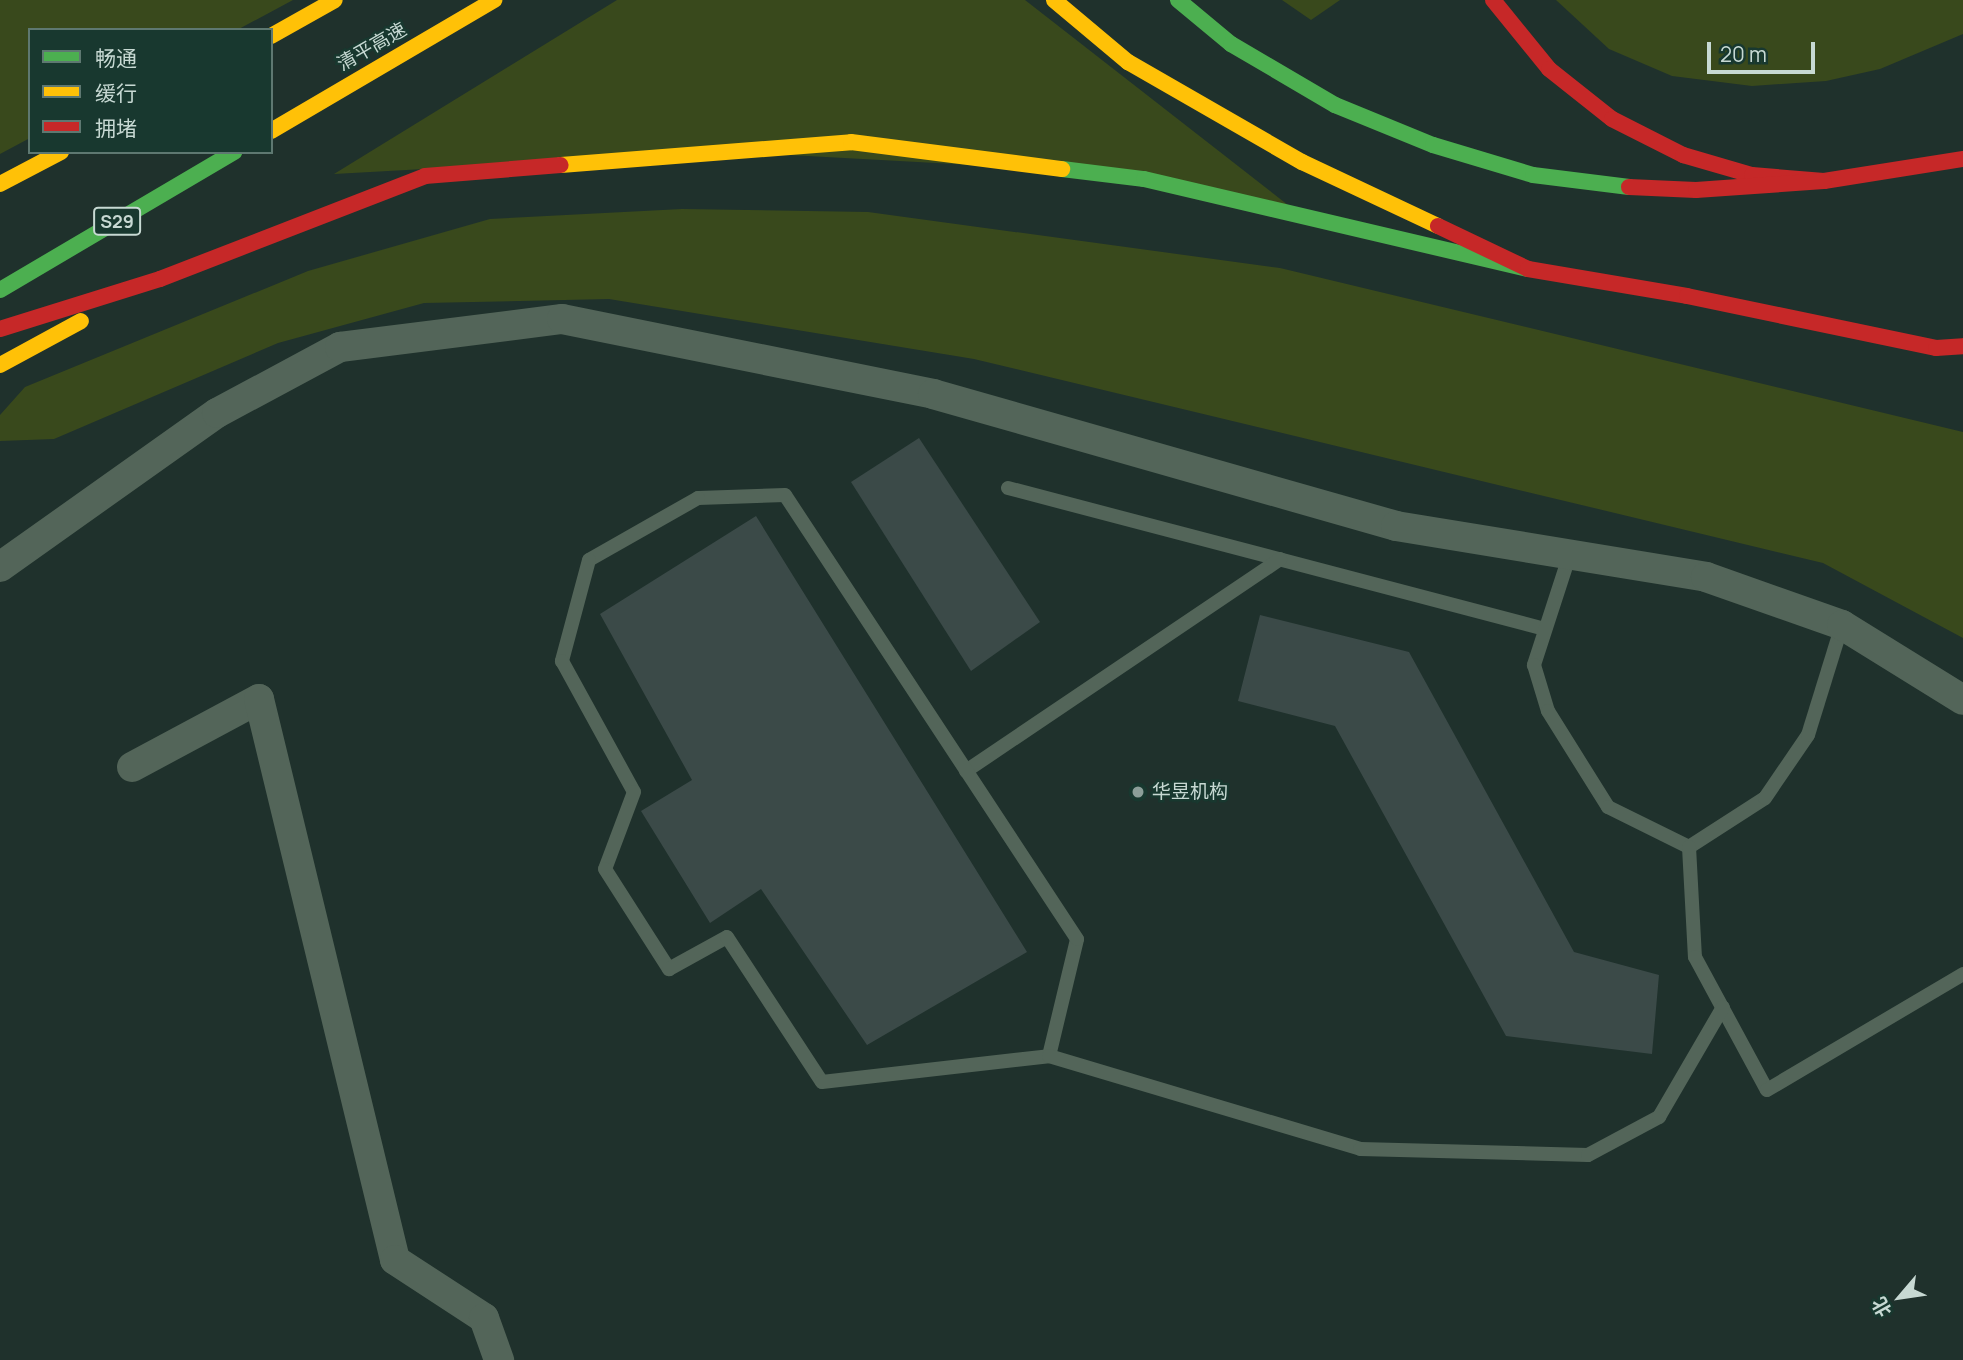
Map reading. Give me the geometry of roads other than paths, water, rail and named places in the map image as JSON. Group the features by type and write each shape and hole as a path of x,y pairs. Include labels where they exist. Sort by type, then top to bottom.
{"highway":[{"path":"290,25 326,0"},
{"path":"273,35 335,0"},
{"name":"清平高速","path":"273,130 494,0"},
{"path":"1054,0 1128,62 1291,155 1528,270"},
{"path":"1178,0 1231,44 1335,105 1433,145 1533,175 1622,187 1696,190 1824,181 1963,159"},
{"path":"1493,0 1549,69 1612,119 1683,155 1728,169 1752,175 1824,181"},
{"path":"0,329 160,279 425,176 851,142 1144,179 1528,270 1687,296 1936,348 1963,346"},
{"name":"S29","path":"0,290 231,154"},
{"path":"0,174 56,155"},
{"path":"0,184 56,155"},
{"path":"0,365 160,279"}],"street":[{"path":"0,567 217,413 340,347 562,320 933,394 1396,526 1706,577 1842,625 1963,700"},
{"path":"132,767 259,699 395,1260 484,1318 499,1360"}],"lane":[{"path":"1008,488 1545,629"},
{"path":"1049,1056 1077,939 785,495 698,498 589,560 562,661 634,792 605,869 669,969 727,937 822,1082 1049,1056 1360,1149 1588,1156 1658,1116 1723,1007"},
{"path":"1570,554 1534,665 1548,711 1608,807 1689,847"},
{"path":"966,771 1280,559"},
{"path":"1689,847 1765,798 1808,735 1842,625"},
{"path":"1689,847 1695,957 1767,1090 1963,974"}],"place":[{"name":"华昱机构","path":"1138,792"}]}
